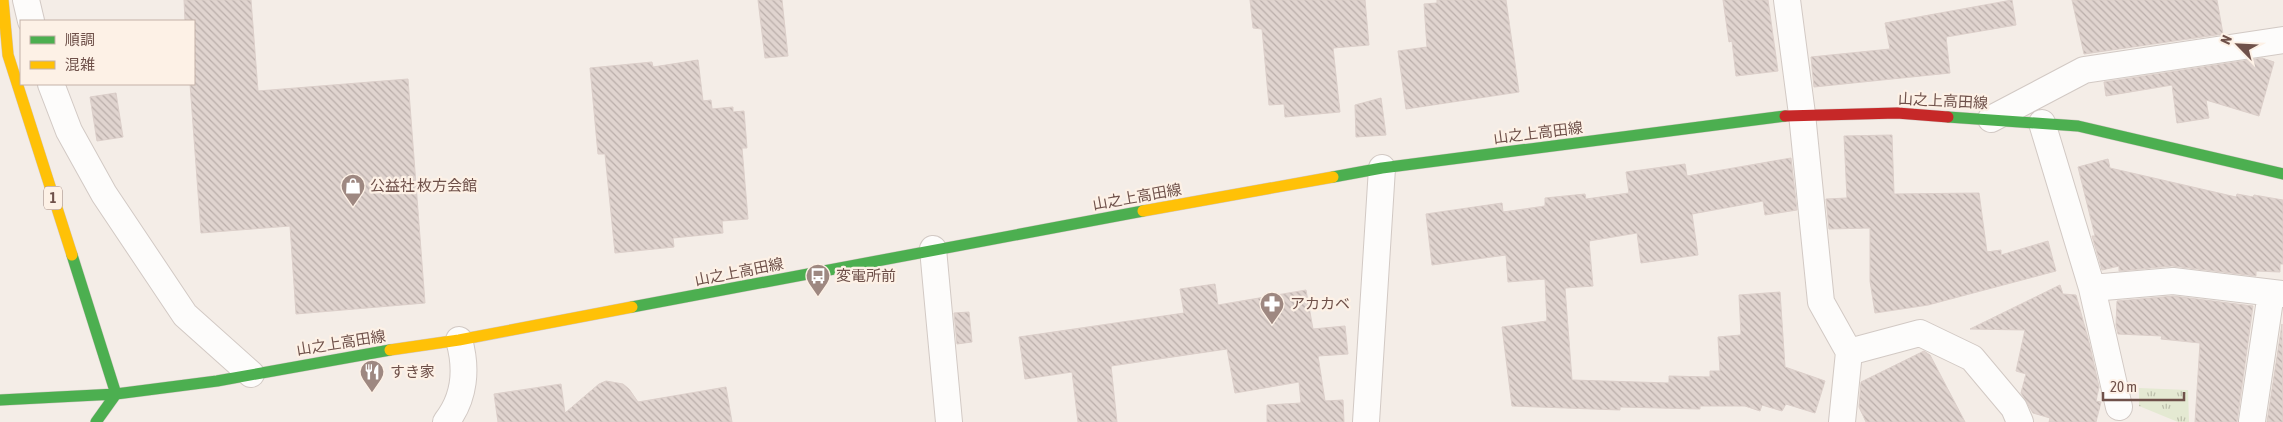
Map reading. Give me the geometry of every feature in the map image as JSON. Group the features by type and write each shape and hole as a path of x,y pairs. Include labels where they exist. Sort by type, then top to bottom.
{"main road":[{"name":"1","path":"3,0 8,55 116,394"},
{"name":"山之上高田線","path":"0,400 116,394 217,381 459,340 933,249 1382,168 1802,114 1897,113 1991,118 2078,126 2283,174"},
{"path":"96,422 116,394"}],"street":[{"path":"26,0 31,20"},
{"path":"1787,0 1802,114 1821,302 1850,352 1842,422"},
{"path":"1991,118 2084,70 2283,40"},
{"path":"51,85 69,131 104,194 185,315 251,374"},
{"path":"2042,123 2092,288 2119,407"},
{"path":"1366,422 1382,168"},
{"path":"933,249 949,422"},
{"path":"2092,288 2173,281 2277,293 2252,421"},
{"path":"1850,352 1920,333 1972,358 2014,408 2020,422"},
{"path":"446,422 463,388 464,356 459,340"}],"green space":[{"path":"2139,388 2188,390 2189,422 2178,422 2139,406"}],"building":[{"name":"公益社 枚方会館","path":"184,0 251,0 258,91 408,79 425,303 296,314 290,226 201,233 190,85 195,85 195,20 185,20"},
{"path":"758,0 782,0 788,56 765,58"},
{"path":"1250,0 1365,0 1369,45 1333,48 1340,112 1285,117 1284,104 1269,105 1262,29 1253,28"},
{"path":"1437,0 1506,0 1519,92 1406,109 1398,51 1427,47 1424,4 1437,3"},
{"path":"1723,0 1768,0 1778,71 1736,76 1732,41 1729,42"},
{"path":"2012,0 2016,25 1946,37 1950,73 1814,87 1811,57 1890,49 1885,23"},
{"path":"2072,0 2217,0 2223,34 2084,54"},
{"path":"2262,58 2274,62 2259,116 2206,100 2209,118 2177,123 2172,85 2106,96 2104,82"},
{"path":"698,60 703,101 711,100 712,109 733,107 733,112 744,111 747,148 742,148 748,219 722,221 723,233 673,238 674,247 615,253 605,154 598,154 590,68 652,62 653,67"},
{"path":"116,93 123,137 97,141 90,97"},
{"path":"1381,98 1386,135 1356,137 1355,105"},
{"path":"1892,135 1894,194 1979,193 1987,252 2001,250 2001,255 2048,241 2056,271 1928,305 1875,313 1870,281 1870,228 1829,229 1826,199 1847,198 1844,136"},
{"path":"1791,158 1797,210 1765,215 1763,201 1692,214 1698,255 1641,263 1637,233 1589,241 1593,286 1565,288 1572,380 1669,383 1669,376 1710,377 1710,371 1720,371 1718,337 1741,335 1739,295 1780,292 1785,367 1825,381 1815,413 1786,404 1782,411 1762,405 1760,411 1745,406 1700,406 1700,409 1620,407 1620,410 1512,406 1502,327 1547,321 1545,279 1508,282 1506,255 1432,265 1426,214 1502,203 1503,212 1545,206 1545,198 1585,194 1586,199 1629,193 1626,172 1685,164 1687,176"},
{"path":"2108,159 2110,168 2236,197 2237,194 2253,197 2254,195 2283,200 2283,264 2280,264 2280,272 2256,271 2256,276 2172,266 2119,271 2119,266 2102,270 2092,236 2095,236 2078,167"},
{"path":"1215,284 1218,305 1306,290 1313,329 1345,326 1348,354 1318,356 1325,401 1343,400 1344,422 1267,422 1267,405 1301,403 1299,382 1235,393 1227,349 1111,366 1117,422 1078,422 1072,372 1025,379 1019,337 1184,313 1180,289"},
{"path":"2060,285 2063,294 2076,295 2089,342 2099,387 2096,401 2101,402 2096,422 2049,422 2050,418 2033,413 2021,393 2026,374 2016,371 2025,330 1970,329"},
{"path":"2173,296 2253,306 2237,422 2195,422 2200,343 2161,339 2162,336 2118,334 2116,325 2117,301"},
{"path":"969,312 972,342 957,344 954,313"},
{"path":"2282,324 2283,422 2267,422"},
{"path":"1924,351 1930,355 1965,422 1866,422 1859,407 1861,382"},
{"path":"606,381 623,384 638,402 726,387 732,422 498,422 494,394 561,384 565,413 599,384"}],"traffic: fast":[{"path":"1333,177 1382,168 1785,116"},
{"path":"1948,117 2078,126 2283,174"},
{"path":"632,307 1143,211"},
{"path":"72,255 116,394 96,422"},
{"path":"0,400 116,394 217,381 390,350"}],"traffic: slow":[{"path":"3,0 8,55 72,255"},
{"path":"1143,211 1333,177"},
{"path":"390,350 459,340 632,307"}],"traffic: jam":[{"path":"1785,116 1897,113 1948,117"}],"place":[{"name":"公益社 枚方会館","path":"353,207"},
{"name":"変電所前","path":"818,297"},
{"name":"アカカベ","path":"1272,325"},
{"name":"すき家","path":"372,393"}]}
